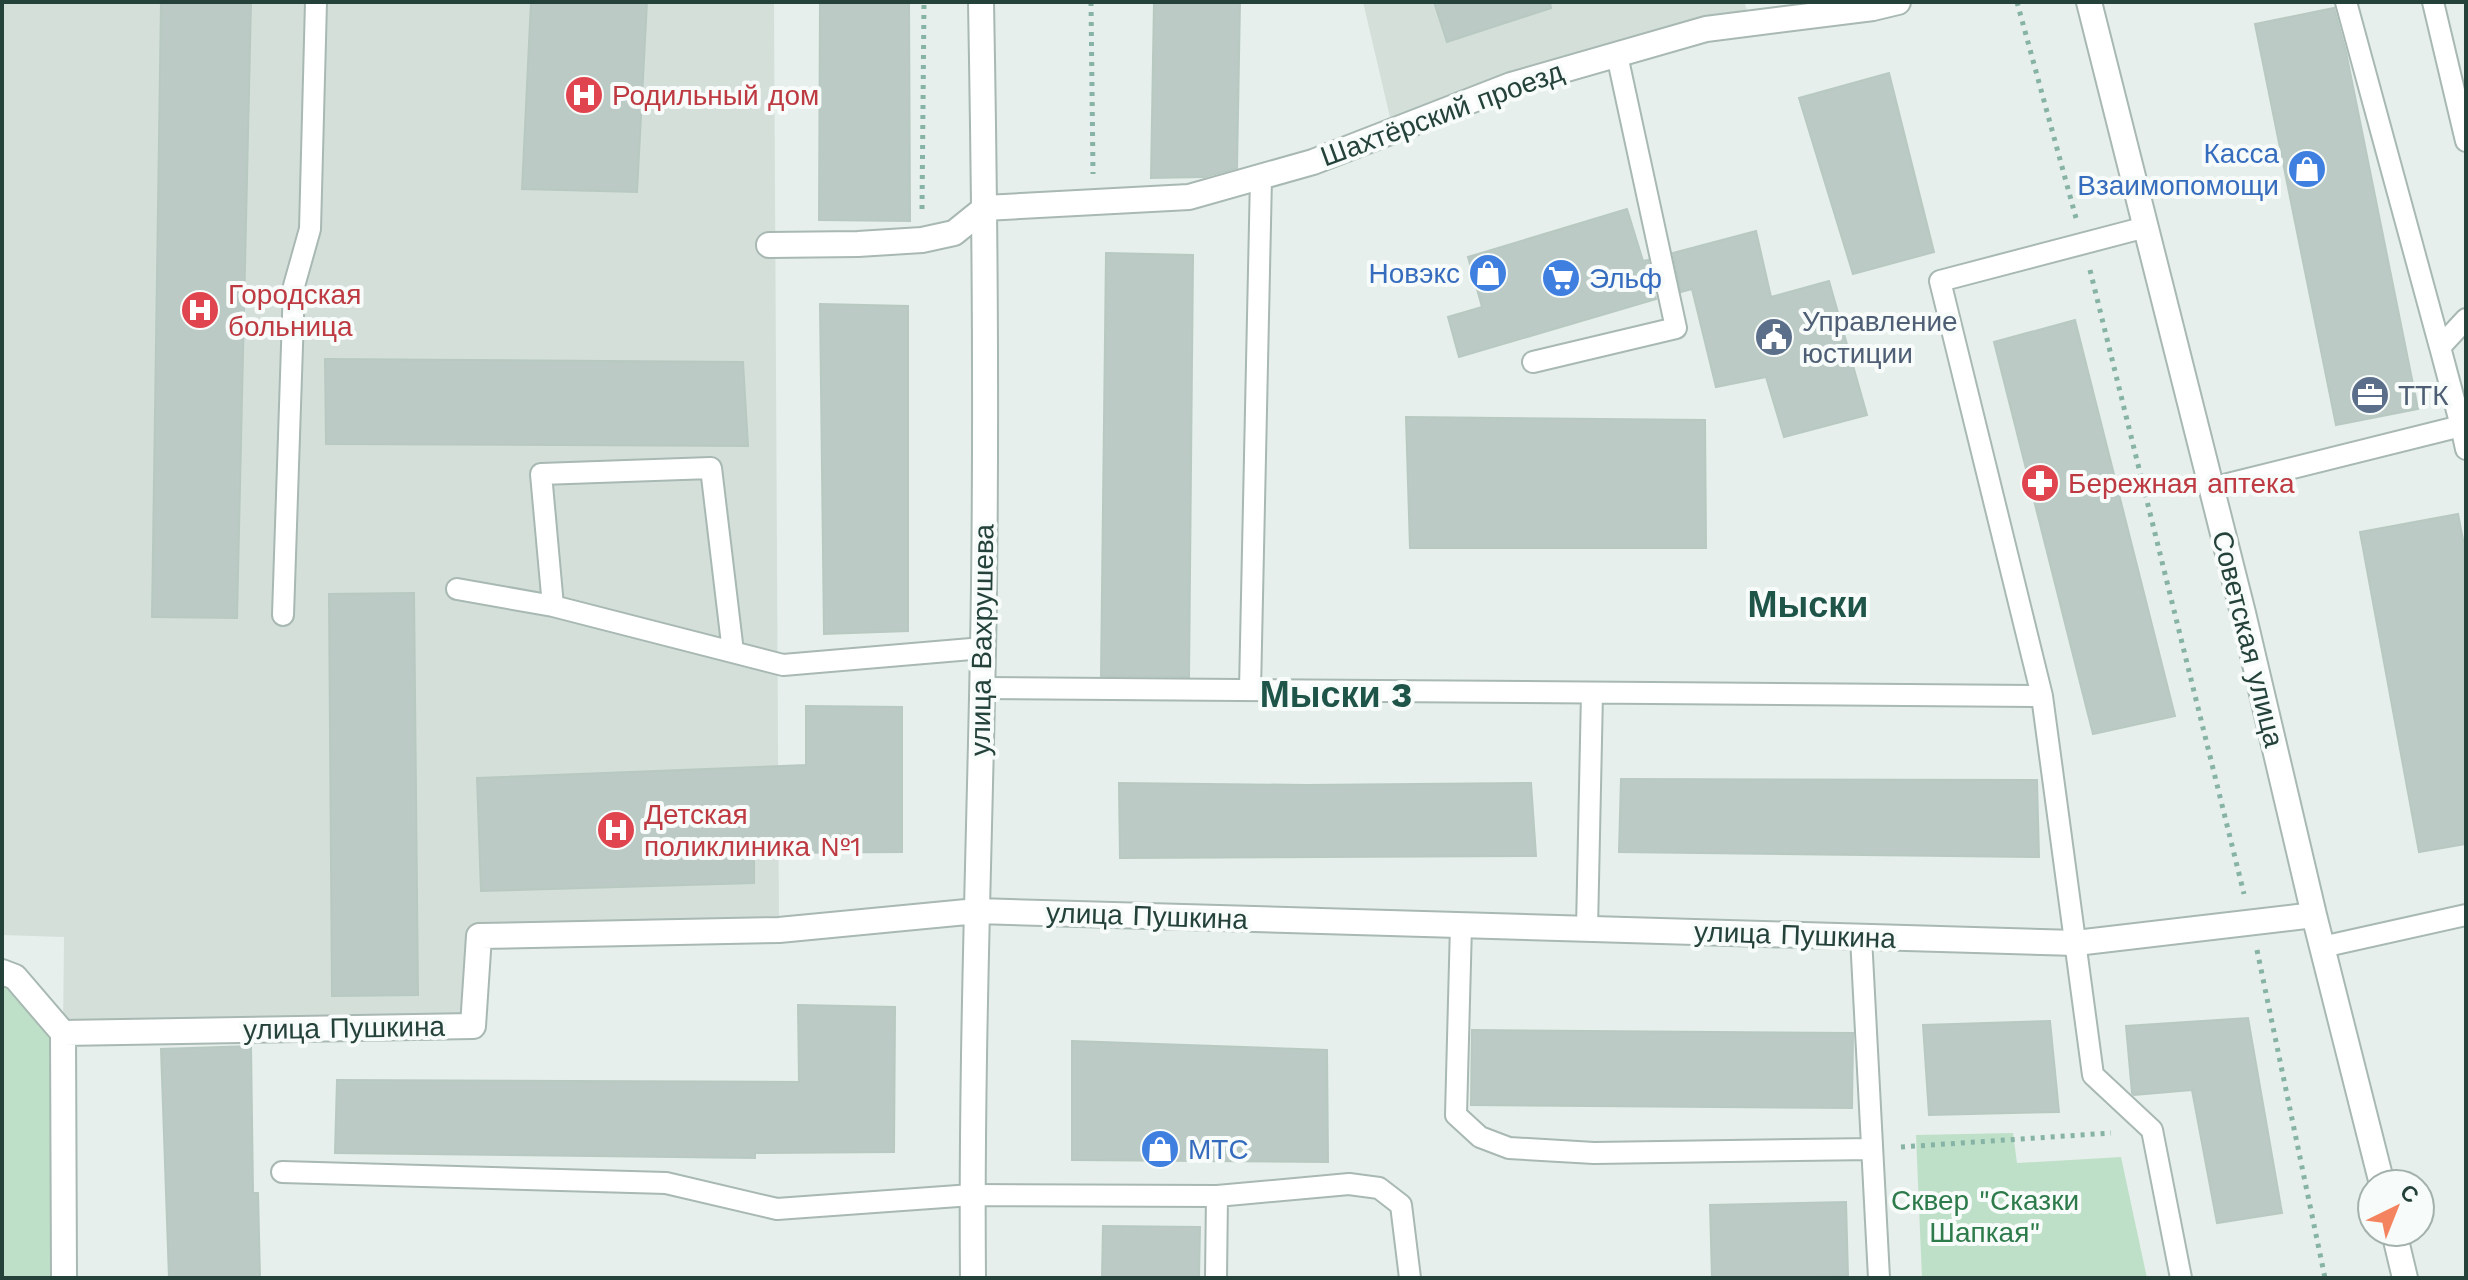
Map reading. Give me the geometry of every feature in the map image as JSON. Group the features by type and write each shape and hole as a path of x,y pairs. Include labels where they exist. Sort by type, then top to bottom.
{"street":[{"name":"улица Вахрушева","path":"973,1278 983,648 985,208 981,2"},
{"name":"Шахтёрский проезд","path":"985,208 1189,197 1313,162 1511,85 1706,29 1784,10 1898,2"},
{"name":"Советская улица","path":"2089,2 2212,488 2378,1168"},
{"path":"769,245 922,240 954,233 985,208"},
{"name":"улица Пушкина","path":"63,1033 473,1026 479,936 779,930 977,911 2076,943 2314,915"},
{"path":"2,972 15,977 63,1033 64,1278"},
{"path":"2398,1248 2405,1278"}],"lane":[{"path":"283,615 294,286 310,229 316,2"},
{"path":"2346,2 2466,449"},
{"path":"2433,2 2466,141"},
{"path":"1533,362 1676,328 1617,55"},
{"path":"1250,690 1261,177"},
{"path":"2146,227 1940,281 2042,696 2093,1075 2152,1130 2181,1278"},
{"path":"2440,347 2466,319"},
{"path":"2212,488 2461,426"},
{"path":"553,606 541,474 711,468 733,652"},
{"path":"457,589 553,606 783,665 983,648"},
{"path":"982,688 2042,696"},
{"path":"1587,929 1592,693"},
{"path":"2322,947 2466,915"},
{"path":"1461,925 1456,1115 1480,1137 1509,1148 1594,1153 1872,1149"},
{"path":"1861,937 1879,1278"},
{"path":"282,1172 666,1183 777,1209 972,1195 1217,1196 1349,1184 1379,1188 1401,1205 1410,1278"},
{"path":"1216,1278 1217,1196"}],"path":[{"path":"922,240 924,2"},
{"path":"1091,2 1094,203"},
{"path":"2017,2 2083,244 2251,923 2325,1278"},
{"path":"1872,1149 2152,1130"}],"shaded area":[{"path":"2,2 774,2 779,930 479,936 473,1026 63,1033 64,937 2,935"},
{"path":"1363,2 1744,2 1752,23 1393,130"}],"green space":[{"path":"2,972 63,1033 64,1278 2,1278"},
{"name":"Сквер \"Сказки Шапкая\"","path":"2013,1133 2017,1163 2121,1157 2147,1278 1922,1278 1916,1135"}],"building":[{"name":"Городская больница","path":"161,2 251,2 237,618 152,617"},
{"name":"Родильный дом","path":"531,2 647,2 637,192 522,189"},
{"path":"820,2 909,2 910,221 819,220"},
{"path":"1154,2 1240,2 1237,168 1204,177 1151,178"},
{"path":"1434,2 1550,2 1551,8 1447,42"},
{"path":"2334,8 2346,52 2418,409 2336,425 2255,24"},
{"path":"1889,73 1934,252 1853,274 1799,98"},
{"name":"Эльф","path":"1627,209 1643,261 1648,260 1656,299 1459,357 1448,317 1482,307 1468,257"},
{"name":"Управление юстиции","path":"1756,231 1771,297 1829,281 1867,415 1784,437 1766,377 1716,387 1692,289 1681,292 1673,253"},
{"path":"1106,253 1193,255 1189,677 1101,676"},
{"path":"820,304 908,306 908,631 824,634"},
{"path":"2075,320 2175,716 2093,734 1994,342"},
{"path":"325,359 743,362 748,446 326,444"},
{"path":"1406,417 1705,420 1706,548 1410,548"},
{"path":"2458,514 2466,555 2466,844 2419,852 2360,532"},
{"path":"414,593 418,995 332,996 329,594"},
{"name":"Детская поликлиника №1","path":"806,706 902,707 902,852 754,853 754,883 481,891 477,778 806,765"},
{"path":"1621,779 2037,780 2039,857 1619,852"},
{"path":"1119,783 1531,783 1536,856 1120,858"},
{"path":"798,1005 895,1007 894,1152 755,1153 755,1158 335,1153 337,1080 799,1082"},
{"path":"2248,1018 2282,1213 2217,1223 2192,1090 2134,1095 2126,1026"},
{"path":"2050,1021 2059,1112 1929,1115 1923,1025"},
{"path":"1472,1030 1853,1033 1852,1108 1471,1105"},
{"path":"1072,1041 1327,1050 1328,1162 1072,1160"},
{"path":"251,1046 253,1193 258,1193 260,1278 169,1278 161,1049"},
{"path":"1846,1202 1848,1276 1712,1278 1710,1205"},
{"path":"1103,1226 1200,1227 1199,1278 1102,1278"}],"place":[{"name":"Родильный дом","path":"584,95"},
{"name":"Касса Взаимопомощи","path":"2307,169"},
{"name":"Новэкс","path":"1488,273"},
{"name":"Эльф","path":"1561,278"},
{"name":"Городская больница","path":"200,310"},
{"name":"Управление юстиции","path":"1774,337"},
{"name":"ТТК","path":"2370,395"},
{"name":"Бережная аптека","path":"2040,483"},
{"name":"Детская поликлиника №1","path":"616,830"},
{"name":"МТС","path":"1160,1149"}],"district":[{"name":"Мыски","path":"1808,605"},
{"name":"Мыски 3","path":"1336,695"}]}
